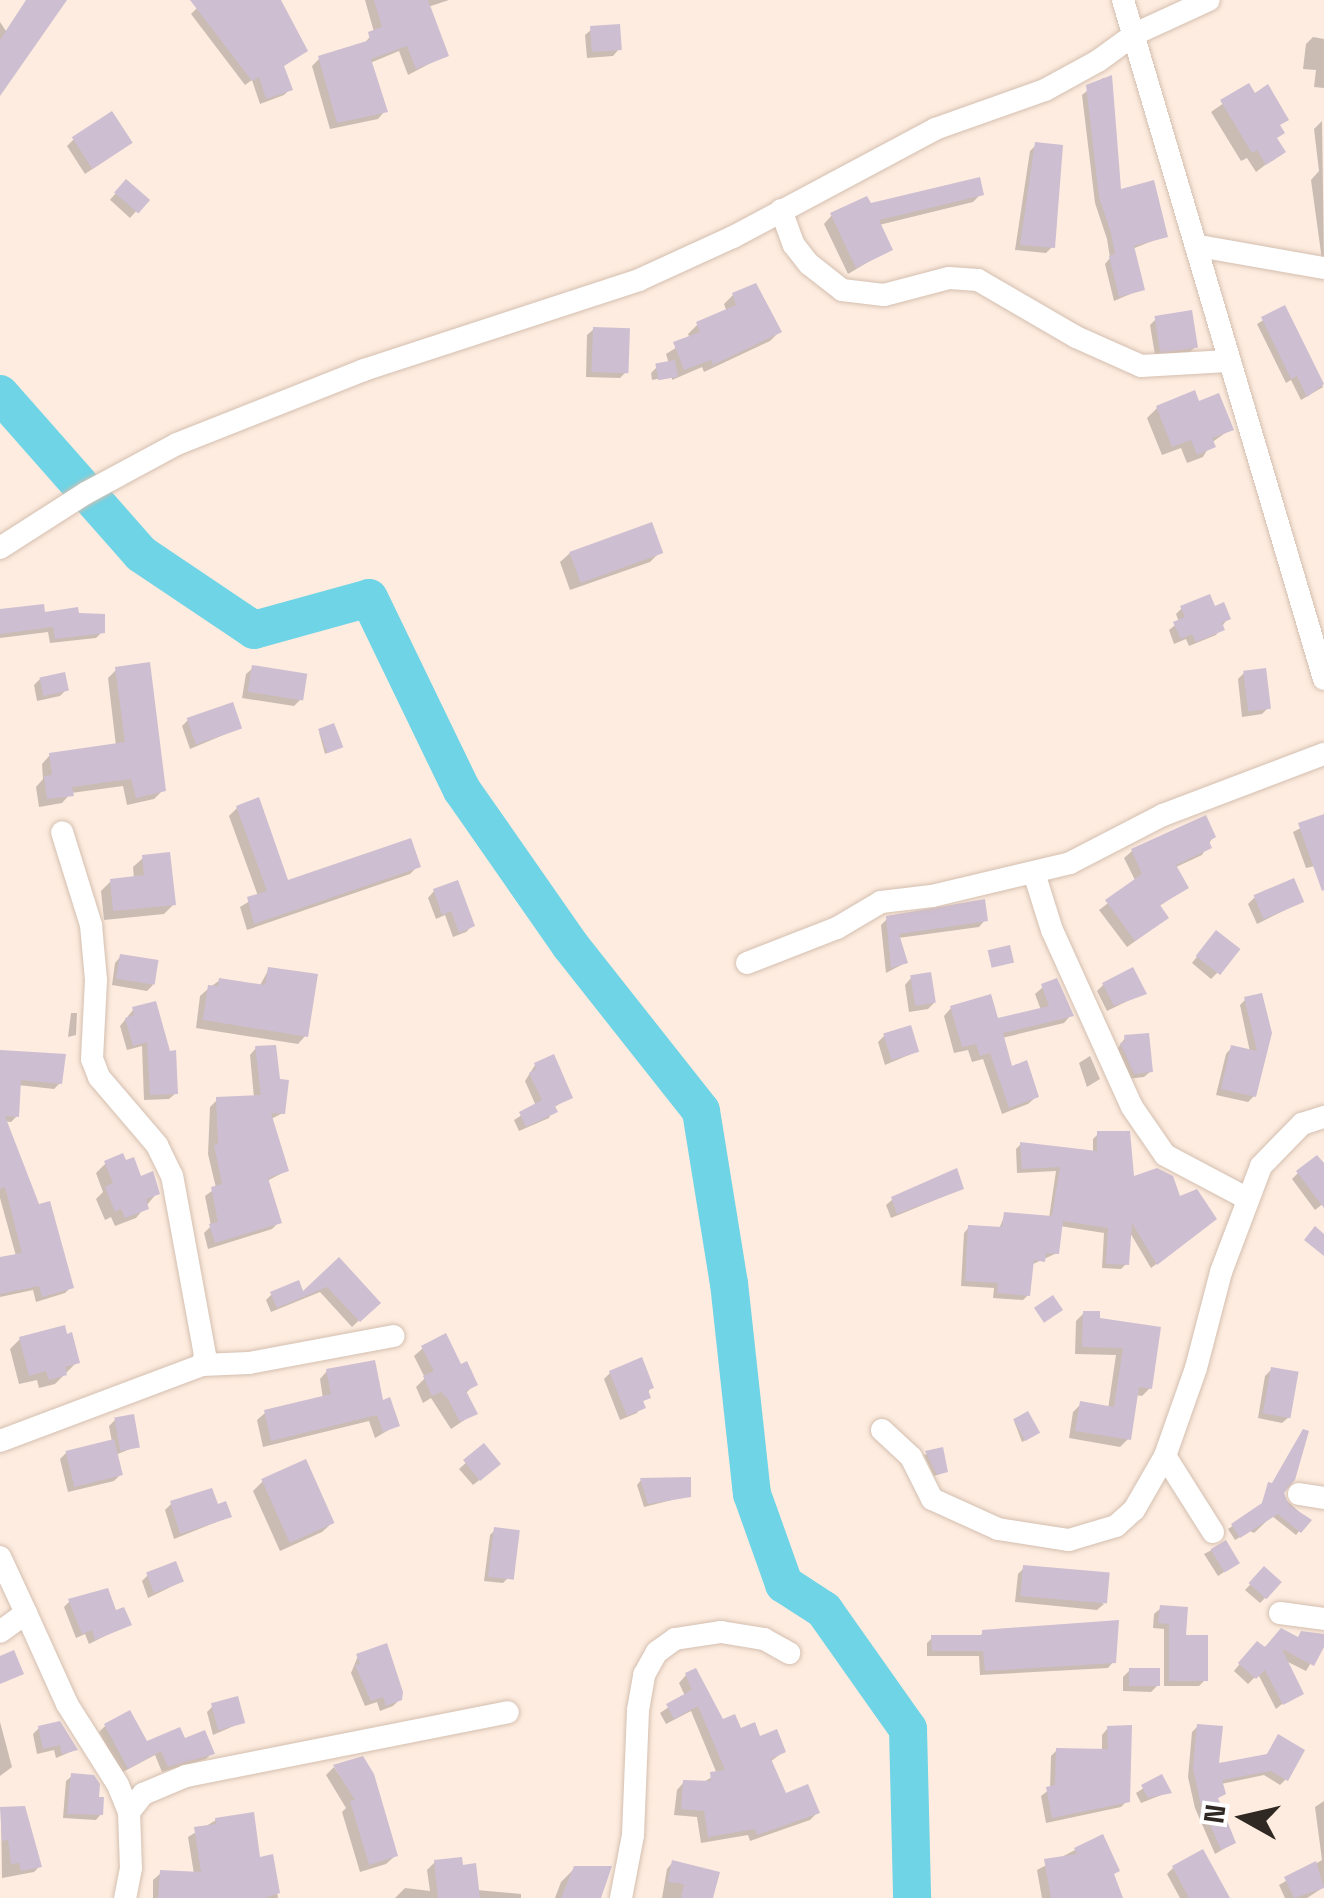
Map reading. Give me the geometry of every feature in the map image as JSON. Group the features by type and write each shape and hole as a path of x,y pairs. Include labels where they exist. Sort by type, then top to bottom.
{"street":[{"path":"1122,0 1324,679"},
{"path":"0,548 177,444 364,370 639,280 935,129 1046,90 1098,61 1134,34 1209,0"},
{"path":"781,210 794,245 809,264 842,290 884,295 949,278 978,280 1076,337 1142,366 1228,361"},
{"path":"1198,246 1324,268"},
{"path":"747,963 837,928 881,902 932,896 1070,863 1162,815 1324,754"},
{"path":"62,832 91,925 96,980 92,1059 100,1077 156,1144 172,1176 204,1346 202,1365"},
{"path":"1034,873 1052,930 1132,1107 1165,1155 1248,1199"},
{"path":"882,1430 912,1457 932,1499 998,1529 1069,1540 1116,1526 1134,1510 1166,1456 1261,1166 1279,1142 1302,1124 1324,1118"},
{"path":"0,1440 202,1365 249,1362 393,1336"},
{"path":"1166,1456 1213,1532"},
{"path":"1299,1494 1324,1498"},
{"path":"0,1557 67,1704 118,1785 129,1812 131,1868 125,1898"},
{"path":"0,1632 26,1613"},
{"path":"1280,1614 1324,1619"},
{"path":"622,1898 633,1835 638,1710 644,1675 657,1652 675,1639 720,1632 764,1640 789,1653"},
{"path":"129,1812 143,1794 186,1776 508,1712"}],"building":[{"path":"26,0 67,0 0,96 0,40"},
{"path":"190,0 281,0 308,51 284,66 293,90 266,99 259,77 252,81"},
{"path":"374,0 428,0 449,56 416,69 407,46 371,59 388,112 337,123 318,56 370,40 368,32 382,27"},
{"path":"620,24 622,50 592,52 590,26"},
{"path":"1112,75 1121,189 1154,180 1168,237 1134,246 1145,290 1119,297 1109,256 1115,254 1111,233 1099,197 1086,85"},
{"path":"1249,83 1255,93 1268,84 1289,120 1280,125 1285,133 1277,138 1286,152 1266,165 1257,150 1252,153 1220,100"},
{"path":"112,111 133,143 92,169 72,137"},
{"path":"1035,142 1063,145 1055,248 1020,245"},
{"path":"980,177 984,195 879,220 893,250 856,268 830,213 867,196 871,203"},
{"path":"126,179 150,200 138,214 114,193"},
{"path":"756,283 782,332 713,365 711,360 684,370 673,342 700,332 696,322 736,305 732,293"},
{"path":"1285,305 1324,384 1307,397 1297,376 1291,379 1261,317"},
{"path":"1192,310 1198,348 1160,353 1154,316"},
{"path":"593,327 630,328 628,373 591,372"},
{"path":"675,360 678,377 658,380 655,363"},
{"path":"1195,390 1199,401 1219,393 1234,430 1212,438 1216,447 1197,455 1191,440 1172,447 1156,406"},
{"path":"652,522 663,553 581,583 569,552"},
{"path":"1210,594 1215,606 1224,602 1231,619 1222,623 1225,630 1196,642 1192,634 1181,639 1173,622 1185,617 1180,606"},
{"path":"44,604 45,612 78,607 79,613 105,614 105,633 55,639 53,627 0,634 0,609"},
{"path":"150,662 166,791 136,798 131,779 72,787 74,796 47,799 44,776 52,775 49,753 125,742 115,667"},
{"path":"252,665 307,674 303,700 248,692"},
{"path":"1266,668 1271,709 1248,711 1243,671"},
{"path":"65,672 69,691 44,696 40,677"},
{"path":"233,702 242,728 196,744 187,718"},
{"path":"334,723 343,747 327,753 318,729"},
{"path":"259,797 288,880 411,838 421,867 254,924 247,897 267,891 236,806"},
{"path":"1324,814 1324,890 1322,891 1298,823"},
{"path":"1206,815 1216,837 1209,841 1212,848 1176,865 1189,888 1160,905 1169,918 1135,941 1105,900 1142,874 1131,849"},
{"path":"170,852 176,905 113,911 110,879 144,875 142,855"},
{"path":"1294,878 1304,902 1264,919 1253,895"},
{"path":"458,880 475,926 459,933 451,911 442,915 433,889"},
{"path":"985,899 988,921 899,934 908,963 891,968 886,916"},
{"path":"1216,930 1240,949 1220,975 1196,956"},
{"path":"1010,945 1014,963 992,968 988,950"},
{"path":"120,954 159,960 155,985 116,979"},
{"path":"268,967 318,974 308,1037 203,1020 208,985 218,986 219,978 265,985"},
{"path":"1133,967 1147,994 1114,1006 1102,983"},
{"path":"931,972 936,1003 915,1006 910,975"},
{"path":"1057,978 1074,1016 1003,1033 1012,1066 1027,1060 1039,1097 1009,1108 990,1053 980,1056 976,1044 962,1047 950,1006 991,994 998,1018 1049,1006 1041,984"},
{"path":"1262,993 1272,1033 1256,1097 1221,1089 1231,1045 1257,1051 1244,997"},
{"path":"156,1001 170,1051 176,1050 178,1094 150,1095 147,1042 133,1046 125,1018 134,1015 132,1007"},
{"path":"911,1025 919,1052 891,1060 883,1033"},
{"path":"1149,1033 1153,1072 1134,1074 1120,1043 1125,1042 1124,1035"},
{"path":"276,1045 280,1079 289,1080 285,1114 271,1113 289,1171 268,1178 282,1223 215,1243 209,1224 218,1222 211,1187 222,1184 214,1145 218,1144 216,1097 261,1095 255,1046"},
{"path":"0,1050 66,1054 62,1084 21,1080 19,1117 5,1116 39,1204 50,1201 74,1288 42,1297 39,1286 0,1294 0,1257 22,1253 5,1187 0,1189"},
{"path":"554,1054 573,1098 555,1106 558,1112 526,1127 519,1112 542,1100 529,1073 536,1069 534,1063"},
{"path":"1097,1131 1130,1131 1134,1176 1157,1168 1173,1176 1180,1196 1197,1189 1217,1219 1157,1265 1132,1223 1129,1265 1106,1264 1108,1228 1063,1221 1059,1254 1046,1253 1045,1262 1034,1260 1030,1296 997,1293 998,1283 965,1281 968,1225 1002,1227 1004,1212 1052,1216 1060,1167 1022,1169 1020,1142 1097,1151"},
{"path":"123,1153 126,1160 134,1157 141,1176 153,1171 160,1194 146,1199 149,1209 125,1218 121,1209 115,1212 105,1187 113,1183 104,1161"},
{"path":"1317,1155 1324,1163 1324,1208 1296,1171"},
{"path":"957,1168 964,1189 897,1214 891,1197"},
{"path":"1315,1226 1324,1234 1324,1256 1304,1240"},
{"path":"339,1257 381,1303 360,1322 327,1287 277,1308 270,1292 299,1280 303,1291"},
{"path":"1053,1295 1063,1310 1044,1323 1034,1308"},
{"path":"1083,1311 1100,1311 1100,1318 1161,1327 1152,1389 1139,1387 1131,1440 1075,1431 1080,1401 1114,1407 1123,1348 1082,1347"},
{"path":"65,1325 67,1334 72,1332 80,1363 65,1367 67,1375 49,1380 46,1371 29,1376 19,1337"},
{"path":"446,1333 461,1364 467,1361 478,1385 466,1391 478,1414 460,1422 441,1392 432,1396 423,1376 434,1371 421,1346"},
{"path":"642,1357 654,1388 648,1390 651,1398 643,1401 646,1408 627,1416 609,1371"},
{"path":"375,1360 383,1400 390,1397 400,1426 383,1432 377,1415 271,1441 264,1410 331,1394 326,1369"},
{"path":"1271,1367 1299,1372 1290,1418 1263,1413"},
{"path":"1028,1411 1040,1433 1025,1441 1013,1419"},
{"path":"134,1414 140,1447 120,1451 114,1417"},
{"path":"1303,1429 1309,1431 1295,1480 1284,1493 1289,1505 1312,1520 1301,1533 1278,1514 1240,1538 1231,1524 1262,1503 1268,1482 1272,1483"},
{"path":"114,1439 123,1475 74,1487 65,1451"},
{"path":"484,1443 501,1464 480,1481 463,1460"},
{"path":"943,1447 948,1472 937,1475 925,1451"},
{"path":"306,1459 334,1523 290,1543 261,1479"},
{"path":"691,1477 691,1497 648,1504 640,1478"},
{"path":"212,1488 218,1504 226,1501 232,1517 180,1534 170,1501"},
{"path":"494,1527 520,1530 514,1580 488,1577"},
{"path":"1226,1540 1240,1563 1224,1572 1211,1549"},
{"path":"176,1561 184,1582 154,1593 146,1572"},
{"path":"1023,1565 1110,1573 1107,1603 1020,1596"},
{"path":"1264,1566 1282,1582 1266,1599 1249,1583"},
{"path":"108,1588 116,1610 124,1607 132,1625 95,1640 92,1630 82,1634 68,1599"},
{"path":"1160,1605 1188,1607 1186,1635 1208,1635 1208,1681 1169,1681 1169,1624 1158,1623"},
{"path":"1119,1620 1116,1663 985,1671 983,1651 932,1651 931,1635 982,1635 982,1630"},
{"path":"1281,1628 1298,1637 1301,1631 1324,1634 1324,1647 1314,1666 1282,1649 1304,1694 1283,1705 1265,1670 1256,1679 1238,1663 1257,1641 1265,1647"},
{"path":"387,1643 403,1692 402,1700 386,1706 383,1697 371,1701 355,1665 360,1664 356,1654"},
{"path":"14,1650 24,1674 0,1684 0,1656"},
{"path":"696,1668 723,1719 735,1714 741,1728 755,1722 760,1736 777,1729 786,1752 771,1759 786,1793 808,1784 820,1813 757,1835 755,1829 708,1837 704,1811 681,1809 683,1780 711,1781 710,1772 725,1770 698,1706 674,1719 666,1704 692,1690 685,1673"},
{"path":"1129,1668 1160,1668 1160,1686 1129,1686"},
{"path":"238,1696 245,1723 218,1730 211,1703"},
{"path":"130,1710 147,1741 180,1727 185,1738 205,1730 215,1754 168,1767 161,1751 128,1769 104,1724"},
{"path":"60,1721 78,1750 62,1754 60,1745 43,1749 38,1726"},
{"path":"1197,1724 1223,1726 1219,1763 1267,1754 1278,1734 1305,1750 1288,1781 1271,1771 1222,1780 1226,1794 1218,1798 1236,1843 1221,1850 1200,1801 1193,1769"},
{"path":"1132,1725 1130,1802 1052,1818 1046,1787 1055,1785 1056,1748 1108,1749 1107,1726"},
{"path":"363,1756 374,1774 398,1856 369,1865 350,1801 355,1800 333,1765"},
{"path":"71,1773 94,1775 100,1784 99,1797 104,1797 103,1815 67,1814"},
{"path":"1162,1774 1172,1793 1148,1798 1141,1785"},
{"path":"25,1806 42,1867 21,1871 19,1863 11,1864 8,1840 2,1841 0,1807"},
{"path":"254,1812 260,1857 273,1854 280,1893 264,1898 158,1898 160,1870 201,1872 194,1827 216,1824 215,1818"},
{"path":"1103,1834 1120,1871 1114,1874 1123,1898 1051,1898 1044,1859 1077,1854 1074,1848"},
{"path":"1203,1849 1230,1898 1189,1898 1172,1866"},
{"path":"462,1857 463,1865 476,1863 480,1898 438,1898 434,1860"},
{"path":"672,1860 720,1872 713,1898 681,1898 684,1884 668,1882"},
{"path":"1316,1861 1324,1888 1294,1898 1284,1877"},
{"path":"574,1866 612,1866 601,1898 561,1898"}],"waterway":[{"path":"0,394 141,554 254,630 369,598 462,790 570,945 701,1111 729,1283 752,1494 784,1584 824,1610 908,1729 912,1898"}]}
